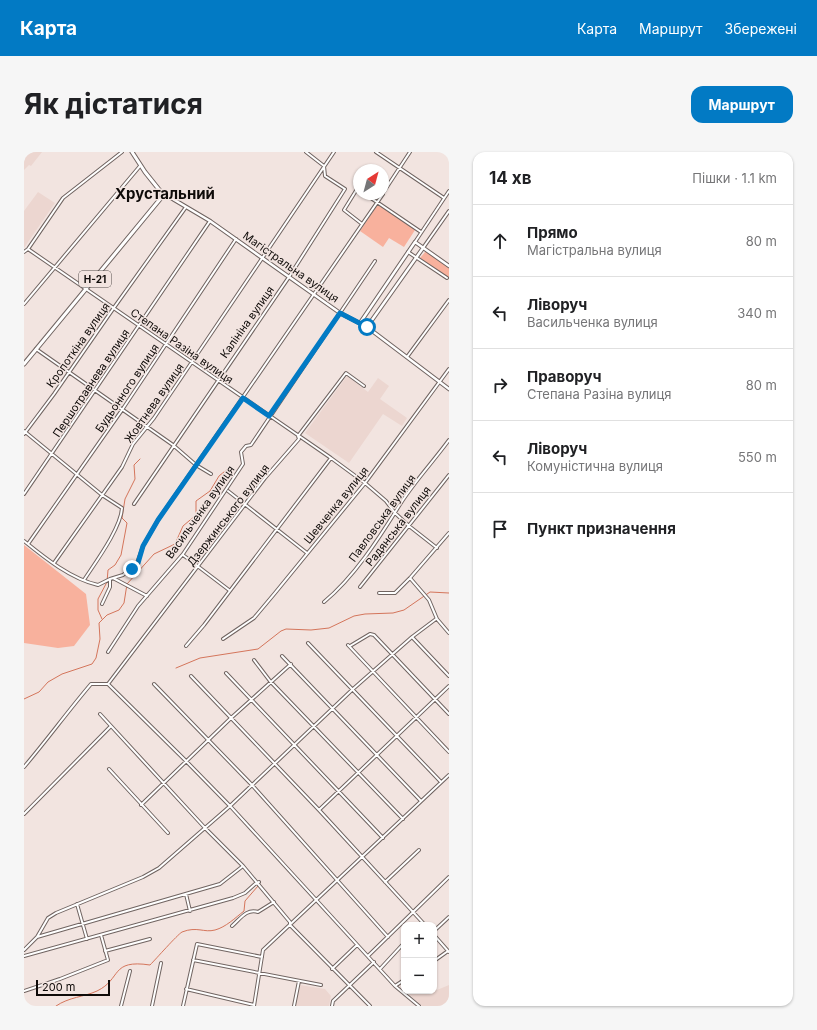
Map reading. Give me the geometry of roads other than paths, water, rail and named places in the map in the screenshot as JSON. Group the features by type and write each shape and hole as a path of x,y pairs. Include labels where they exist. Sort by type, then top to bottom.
{"main road":[{"name":"Магістральна вулиця","path":"132,152 140,166 161,192"},
{"name":"Н-21","path":"24,364 158,202 161,192"}],"street":[{"path":"24,252 28,249 63,198 122,152"},
{"path":"306,152 324,166"},
{"name":"Жовтнева вулиця","path":"54,563 122,467 133,444 147,428 334,152"},
{"path":"376,152 444,198"},
{"path":"389,184 410,152"},
{"path":"24,304 140,166"},
{"name":"Калініна вулиця","path":"134,504 217,380 289,277 345,189 325,176 324,166"},
{"path":"360,323 449,191"},
{"name":"Магістральна вулиця","path":"161,192 210,221 340,313 367,327 449,389"},
{"path":"353,195 344,210 362,224"},
{"path":"374,200 421,232"},
{"path":"24,541 54,563 84,580 98,585 109,579 123,575 138,563 146,539 377,202"},
{"name":"Кропоткіна вулиця","path":"24,433 187,206"},
{"path":"367,327 449,211"},
{"name":"Першотравнева вулиця","path":"24,494 140,326 210,221"},
{"name":"Будьонного вулиця","path":"28,544 167,345 236,239"},
{"path":"414,242 449,266"},
{"name":"Степана Разіна вулиця","path":"28,249 366,483 386,501 395,513 409,526 437,548"},
{"path":"408,252 447,278"},
{"name":"Васильченка вулиця","path":"108,652 131,616 182,555 227,490 244,464 241,452 246,446 251,445 269,416 375,261"},
{"path":"407,358 449,300"},
{"path":"36,349 173,445 196,465 211,474"},
{"name":"Шевченка вулиця","path":"223,639 254,618 366,483 449,369"},
{"name":"Дзержинського вулиця","path":"108,684 265,478 298,439 298,436 346,373 364,386"},
{"path":"24,433 78,474 102,495 122,508 122,514 116,529 84,580"},
{"name":"Павловська вулиця","path":"324,602 335,593 357,567 449,440"},
{"path":"186,646 204,625 331,458"},
{"name":"Радянська вулиця","path":"360,587 449,475"},
{"path":"227,490 307,553"},
{"path":"379,593 395,593 449,533"},
{"path":"182,555 230,590"},
{"path":"410,578 429,600 436,618 449,633"},
{"path":"109,579 147,596"},
{"path":"102,604 110,587 109,579"},
{"path":"24,950 36,937 48,918 77,904 143,877 159,868 229,807 296,745 353,689 436,618"},
{"path":"449,714 374,635 370,634 349,646 449,752"},
{"path":"412,637 449,676"},
{"path":"308,643 441,782"},
{"path":"282,656 421,801"},
{"path":"254,660 270,681 403,819"},
{"path":"142,805 270,681 291,664"},
{"path":"226,673 250,700 296,745 383,838"},
{"path":"191,676 275,763 422,922"},
{"path":"24,767 91,684 108,684 186,761 395,986 419,1006"},
{"path":"154,684 252,785 388,937"},
{"path":"319,810 449,686"},
{"path":"100,714 205,828 259,882 290,922 290,925 370,1006"},
{"path":"24,814 110,726"},
{"path":"109,769 168,833"},
{"path":"186,989 254,1005 263,950 449,775"},
{"path":"385,882 419,850"},
{"path":"36,937 220,884 243,866"},
{"path":"368,956 449,878"},
{"path":"24,956 190,911 245,893 259,882"},
{"path":"186,894 190,911"},
{"path":"232,926 247,912 253,910 258,912 274,902"},
{"path":"77,904 87,939"},
{"path":"437,927 449,917"},
{"path":"24,991 60,979 108,960 101,936"},
{"path":"437,938 449,951 437,959"},
{"path":"105,951 150,939"},
{"path":"183,1006 197,944 262,957"},
{"path":"332,969 357,945"},
{"path":"380,969 401,946"},
{"path":"193,960 321,985"},
{"path":"152,1006 160,962"},
{"path":"332,1006 333,1001 374,962"},
{"path":"121,1006 130,971"},
{"path":"294,1006 299,981"},
{"path":"395,986 401,982"}],"waterway":[{"path":"102,619 98,610 98,599 107,582 108,570 115,565 121,555 127,523 122,518 125,499 135,479 134,465 140,459"},
{"path":"24,699 39,692 48,682 62,674 92,664 96,658 100,639 99,623 107,615 119,610 124,603 127,584 154,554 175,544 183,526 196,515 196,501 210,491 219,476 230,467"},
{"path":"176,668 200,658 258,649 281,631 286,629 311,630 329,628 354,616 393,613 404,610 430,592 449,593"},
{"path":"56,1006 66,1001 97,991 105,986 122,967 137,964 150,965 182,932 187,930 211,931 223,927 244,911 245,901 258,886"}],"district":[{"name":"Хрустальний","path":"165,194"}]}
